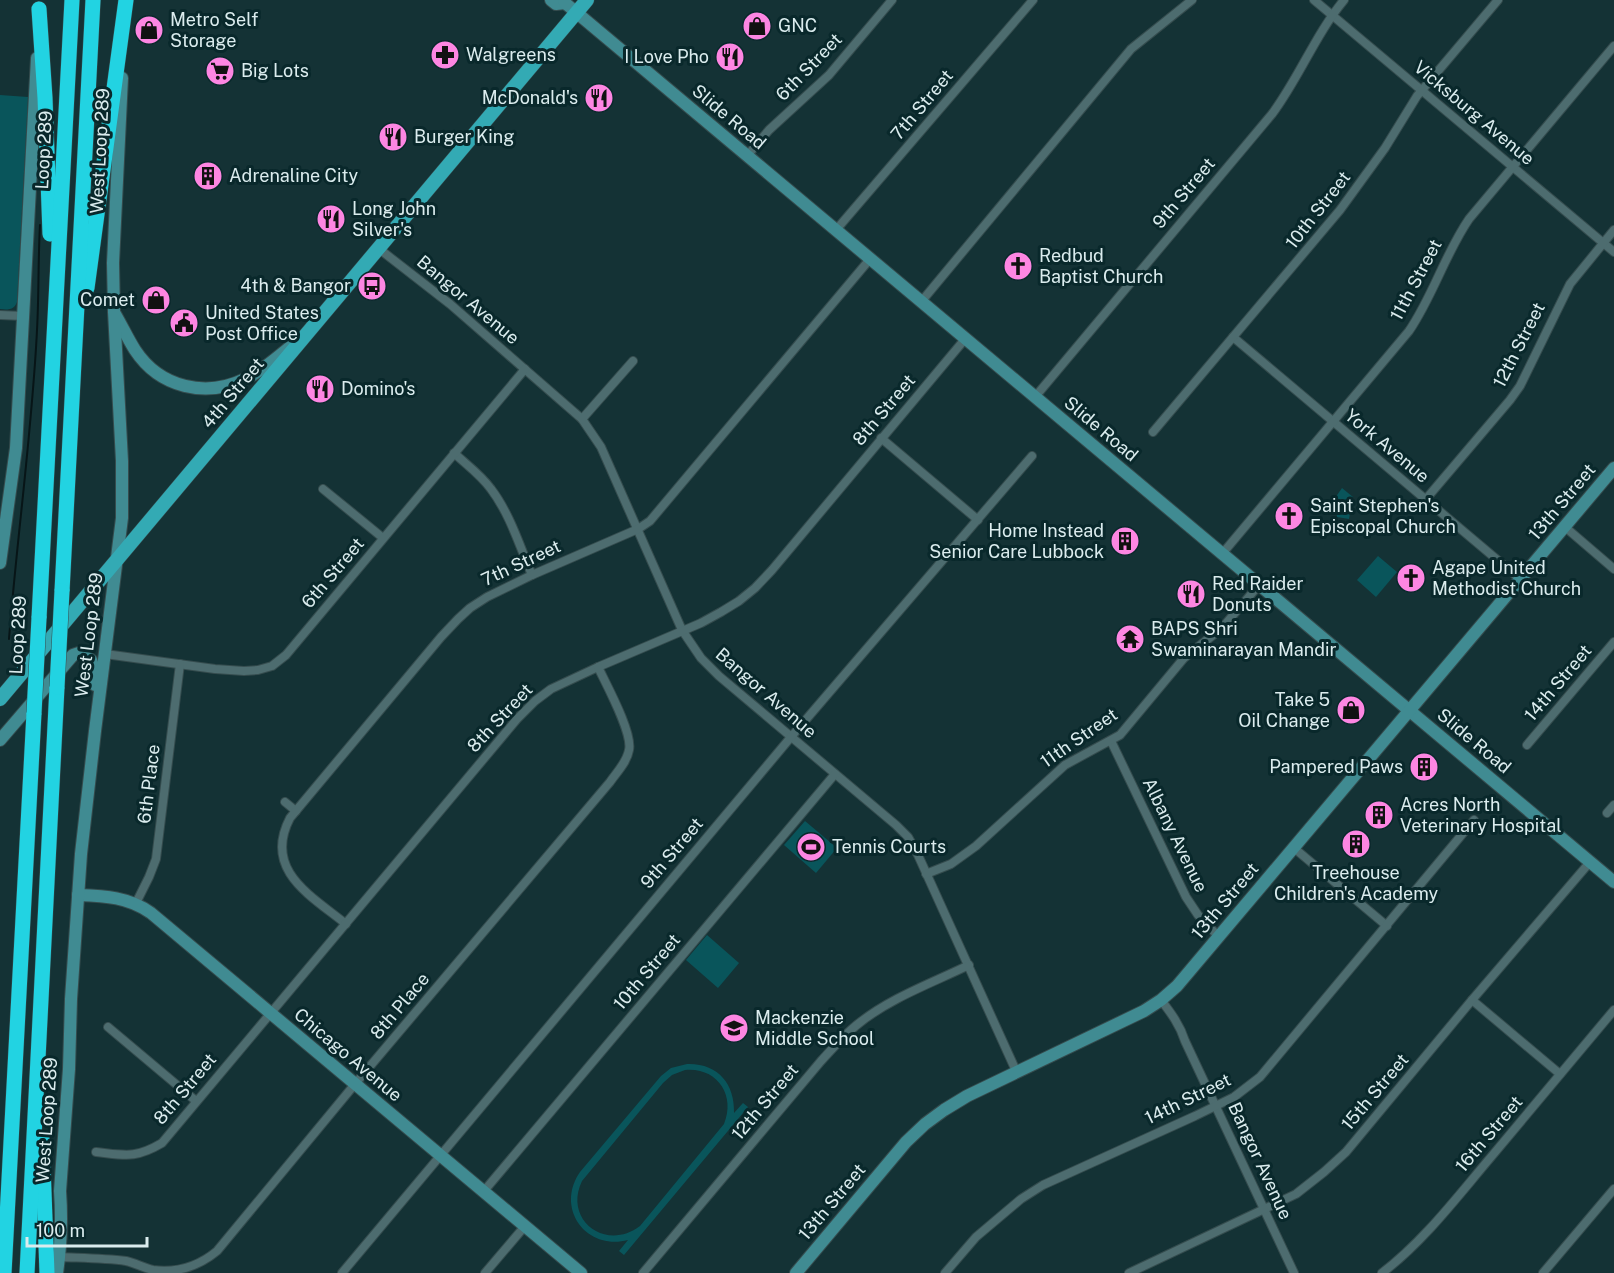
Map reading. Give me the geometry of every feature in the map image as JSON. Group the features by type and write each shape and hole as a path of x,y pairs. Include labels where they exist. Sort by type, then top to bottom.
{"highway":[{"name":"Loop 289","path":"4,1273 72,0"},
{"path":"27,1273 93,0"},
{"path":"73,374 126,0"},
{"path":"40,4 49,205 48,273 53,346"},
{"path":"0,1141 8,1097 18,1005"},
{"path":"38,1052 47,1273"}],"main road":[{"name":"West Loop 289","path":"57,1273 60,1257 60,1191 78,895 95,731 122,518 113,235 126,0"},
{"name":"Slide Road","path":"550,0 556,4 565,2 1614,882"},
{"name":"4th Street","path":"0,699 587,0"},
{"path":"0,563 16,448 40,4"},
{"path":"114,312 136,351 146,362 169,380 197,389 212,389 246,379 304,337"},
{"name":"13th Street","path":"796,1273 893,1157 925,1124 967,1096 1132,1017 1161,1000 1182,981 1614,468"},
{"path":"0,740 73,655 79,653 91,660 95,672 95,731"},
{"name":"Chicago Avenue","path":"78,895 112,897 136,903 151,913 581,1273"}],"street":[{"name":"6th Street","path":"747,156 769,130 829,75 892,0"},
{"name":"7th Street","path":"836,230 1033,0"},
{"path":"921,302 1131,49 1192,0"},
{"name":"Vicksburg Avenue","path":"1314,0 1614,252"},
{"name":"9th Street","path":"1035,397 1272,114 1296,78 1332,15 1344,0"},
{"name":"10th Street","path":"1153,432 1347,201 1422,91 1498,0"},
{"name":"11th Street","path":"1222,554 1409,331 1419,316 1457,236 1469,219 1614,46"},
{"name":"12th Street","path":"1426,500 1520,386 1570,284 1614,230"},
{"name":"Bangor Avenue","path":"378,248 450,304 582,419 601,447 682,630 701,658 719,676 908,837 1017,1073"},
{"name":"7th Street","path":"346,924 294,881 287,870 283,860 282,840 284,829 296,811 458,619 470,608 532,575 650,521 870,259"},
{"path":"0,315 23,316"},
{"name":"York Avenue","path":"1233,337 1520,579"},
{"name":"8th Street","path":"96,1152 134,1155 147,1152 162,1143 523,713 552,689 701,623 739,601 755,588 965,339"},
{"path":"582,419 633,361"},
{"name":"6th Street","path":"105,654 244,670 258,670 272,666 286,655 525,369"},
{"path":"881,438 978,520"},
{"path":"454,453 491,489 507,517 532,575"},
{"name":"9th Street","path":"342,1273 791,737 1032,456"},
{"path":"323,489 383,538"},
{"path":"1565,526 1614,569"},
{"name":"11th Street","path":"926,874 951,864 976,846 1065,765 1120,735 1184,658 1222,628 1259,585"},
{"name":"14th Street","path":"1527,745 1614,642"},
{"name":"6th Place","path":"136,903 156,859 180,664"},
{"name":"8th Place","path":"60,1257 129,1262 152,1270 174,1273 204,1262 217,1251 624,764 629,749 629,739 598,667"},
{"name":"Albany Avenue","path":"1111,741 1186,897 1198,915 1219,937"},
{"name":"10th Street","path":"484,1191 835,774"},
{"path":"154,783 165,784"},
{"path":"285,802 296,811"},
{"path":"1607,813 1614,805"},
{"name":"14th Street","path":"945,1273 976,1237 1021,1199 1043,1185 1244,1091 1260,1077 1474,820"},
{"path":"1294,848 1387,926"},
{"name":"15th Street","path":"1130,1273 1296,1194 1324,1172 1346,1152 1590,862"},
{"name":"12th Street","path":"643,1273 821,1060 843,1038 859,1023 881,1009 969,965"},
{"name":"Bangor Avenue","path":"1161,1000 1182,1032 1294,1273"},
{"path":"1472,1000 1560,1074"},
{"name":"16th Street","path":"1382,1273 1397,1262 1422,1237 1614,1010"},
{"path":"108,1027 196,1101"},
{"path":"1543,1273 1614,1189"},
{"path":"485,1273 525,1226"}],"shaded area":[{"path":"0,95 28,97 17,302 12,308 6,309 0,309"},
{"path":"1342,488 1353,497 1349,519 1337,517 1335,498"},
{"path":"1378,556 1397,572 1376,597 1357,580"},
{"name":"Tennis Courts","path":"805,821 837,848 816,873 784,845"},
{"path":"707,935 739,963 718,988 686,960"},
{"path":"687,1064 708,1067 716,1071 728,1084 734,1103 734,1113 743,1103 748,1107 624,1255 619,1251 628,1240 613,1242 599,1239 579,1224 573,1212 571,1199 573,1186 580,1172 661,1076 671,1068","holes":["685,1070 696,1070 715,1078 721,1085 727,1103 724,1124 640,1226 627,1233 614,1235 591,1228 583,1219 578,1208 578,1195 582,1181 663,1083 672,1075"]}],"waterway":[{"path":"9,639 35,369 40,225"}],"place":[{"name":"GNC","path":"757,26"},
{"name":"Metro Self Storage","path":"149,30"},
{"name":"Walgreens","path":"445,55"},
{"name":"I Love Pho","path":"730,57"},
{"name":"Big Lots","path":"220,71"},
{"name":"McDonald's","path":"599,98"},
{"name":"Burger King","path":"393,137"},
{"name":"Adrenaline City","path":"208,176"},
{"name":"Long John Silver's","path":"331,219"},
{"name":"Redbud Baptist Church","path":"1018,266"},
{"name":"4th & Bangor","path":"372,286"},
{"name":"Comet","path":"156,300"},
{"name":"United States Post Office","path":"184,323"},
{"name":"Domino's","path":"320,389"},
{"name":"Saint Stephen's Episcopal Church","path":"1289,516"},
{"name":"Home Instead Senior Care Lubbock","path":"1125,541"},
{"name":"Agape United Methodist Church","path":"1411,578"},
{"name":"Red Raider Donuts","path":"1191,594"},
{"name":"BAPS Shri Swaminarayan Mandir","path":"1130,639"},
{"name":"Take 5 Oil Change","path":"1351,710"},
{"name":"Pampered Paws","path":"1424,767"},
{"name":"Acres North Veterinary Hospital","path":"1379,815"},
{"name":"Treehouse Children's Academy","path":"1356,844"},
{"name":"Tennis Courts","path":"811,847"},
{"name":"Mackenzie Middle School","path":"734,1028"}]}
